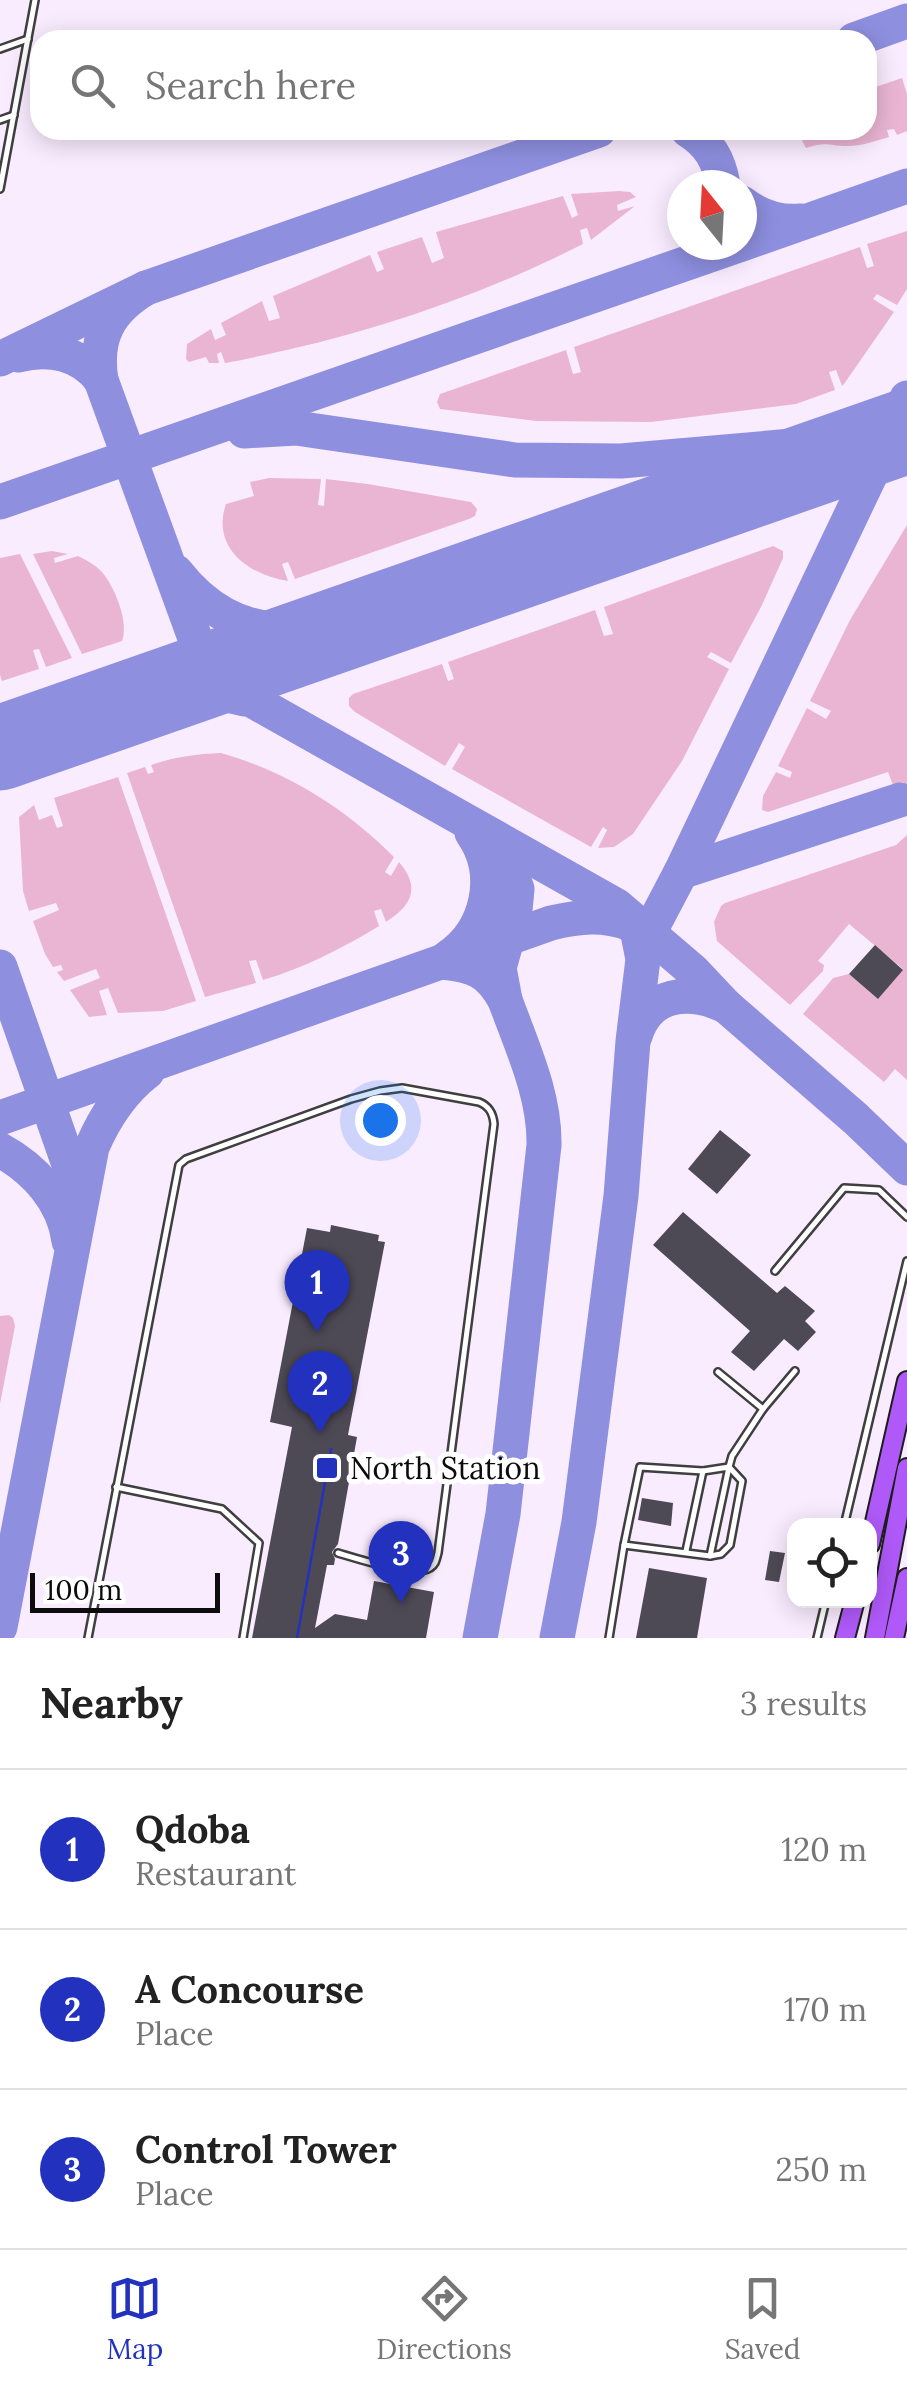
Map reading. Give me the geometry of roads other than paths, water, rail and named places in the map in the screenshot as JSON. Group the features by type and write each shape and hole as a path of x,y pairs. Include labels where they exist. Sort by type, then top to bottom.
{"highway":[{"path":"876,1518 907,1382"},
{"path":"875,1638 907,1468"},
{"path":"894,1638 907,1578"},
{"path":"844,1638 853,1608"}],"lane":[{"path":"0,189 35,0"},
{"path":"0,48 28,38"},
{"path":"0,120 14,115"},
{"path":"88,1638 179,1165 204,1152 392,1088 479,1102 490,1110 494,1124 435,1564 417,1571 361,1561 338,1552"},
{"path":"776,1271 844,1188 879,1190 907,1217"},
{"path":"846,1518 907,1261"},
{"path":"710,1556 732,1456 763,1409 795,1371"},
{"path":"718,1372 763,1409"},
{"path":"609,1638 640,1467 702,1471 729,1468"},
{"path":"624,1545 720,1554 730,1546 742,1481 729,1468"},
{"path":"686,1552 702,1471"},
{"path":"116,1488 222,1509 259,1543 243,1638"},
{"path":"817,1638 824,1608"}],"tram line":[{"path":"297,1638 331,1449"}],"place":[{"name":"Qdoba","path":"317,1332"},
{"name":"A Concourse","path":"320,1433"},
{"name":"North Station","path":"327,1468"},
{"name":"Control Tower","path":"401,1603"}]}
